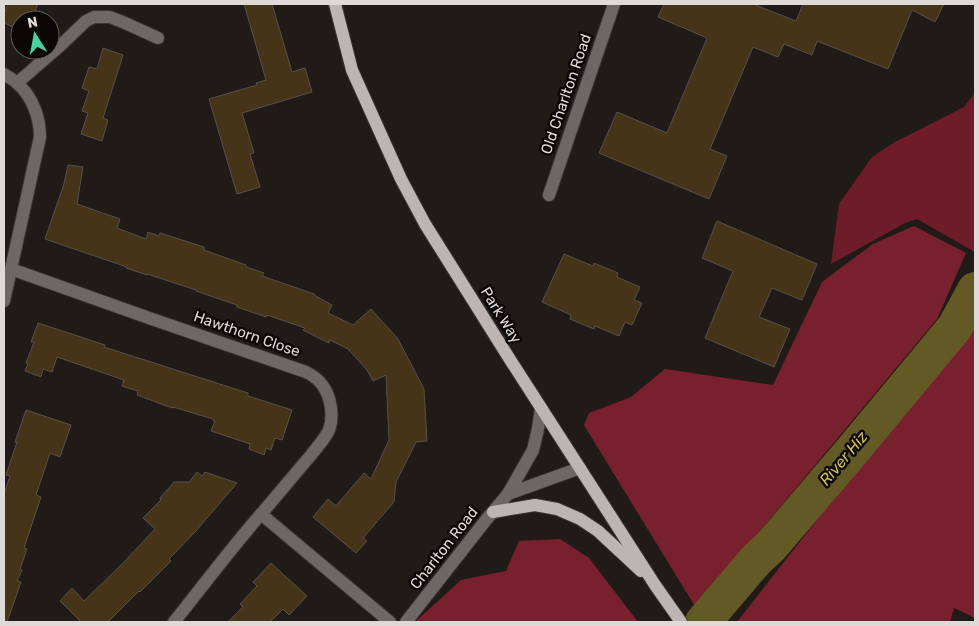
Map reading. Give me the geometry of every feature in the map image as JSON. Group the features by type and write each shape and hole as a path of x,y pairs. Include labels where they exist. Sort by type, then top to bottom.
{"main road":[{"name":"Park Way","path":"335,4 352,70 401,179 425,224 541,408 655,585 681,622"},
{"path":"493,512 535,505 557,509 580,519 598,531 655,585"}],"street":[{"name":"Old Charlton Road","path":"549,194 614,4"},
{"path":"17,83 86,21 94,17 110,17 158,38"},
{"path":"4,74 17,83 29,97 40,127 40,137 4,301"},
{"name":"Hawthorn Close","path":"11,269 306,372 314,376 323,385 328,395 331,414 328,431 323,440 174,622"},
{"name":"Charlton Road","path":"406,622 508,494 532,450 541,408"},
{"path":"508,494 580,468"},
{"path":"261,514 390,622"}],"shaded area":[{"path":"975,93 975,252 917,219 905,223 831,264 839,204 872,157 895,142 964,107"},
{"path":"914,226 966,253 937,319 696,608 584,425 589,413 631,397 665,369 773,385 822,282 873,244"},
{"path":"975,321 975,618 954,608 950,622 737,622 827,507 968,337"},
{"path":"560,539 589,558 638,622 415,622 461,580 506,571 519,541"}],"building":[{"path":"8,4 38,4 35,10 10,10 10,26 4,23 4,14"},
{"path":"244,4 272,4 292,72 305,68 312,92 242,113 254,153 250,154 260,187 237,194 209,99 257,85 256,83 266,80"},
{"path":"664,4 753,4 796,21 803,4 944,4 935,22 912,10 888,69 817,41 812,55 784,44 778,57 753,47 710,149 727,156 709,199 599,153 617,112 667,133 707,38 658,17"},
{"path":"103,48 123,55 103,118 108,120 102,141 81,134 88,113 82,111 89,91 82,88 89,67 97,69"},
{"path":"68,165 83,167 77,204 120,219 117,228 146,239 148,232 159,236 160,233 204,247 204,250 264,273 262,276 314,294 332,305 328,313 353,325 371,309 398,339 424,389 427,441 416,442 396,482 394,502 363,538 367,541 356,553 313,517 328,499 336,506 364,473 371,479 389,440 386,375 373,381 367,370 348,349 330,340 329,343 303,330 305,328 267,315 266,317 196,290 126,268 45,239 64,184"},
{"path":"717,221 817,264 802,300 772,288 759,317 790,329 774,367 705,338 733,271 702,258"},
{"path":"564,254 593,266 594,263 618,273 617,277 640,287 634,300 642,303 632,325 625,322 619,336 595,326 594,329 570,319 571,315 542,302"},
{"path":"38,323 105,345 104,347 248,393 248,396 292,410 282,440 275,438 271,450 266,448 264,455 249,449 250,444 211,431 215,421 213,419 172,408 137,395 138,391 122,386 124,380 57,357 52,372 43,369 41,377 25,371 34,342 31,342"},
{"path":"26,410 71,425 60,457 50,453 36,495 41,497 24,548 27,549 17,581 21,582 7,622 4,622 4,494 10,476 6,475"},
{"path":"197,472 202,476 205,472 237,483 169,559 171,561 108,622 81,622 60,601 72,588 84,601 155,529 143,518 161,500 160,498 174,482 189,482"},
{"path":"271,563 307,596 289,615 283,609 270,622 228,622 243,607 240,604 257,586 253,582"}],"waterway":[{"name":"River Hiz","path":"703,622 756,560 771,546 955,327 975,290"}]}
